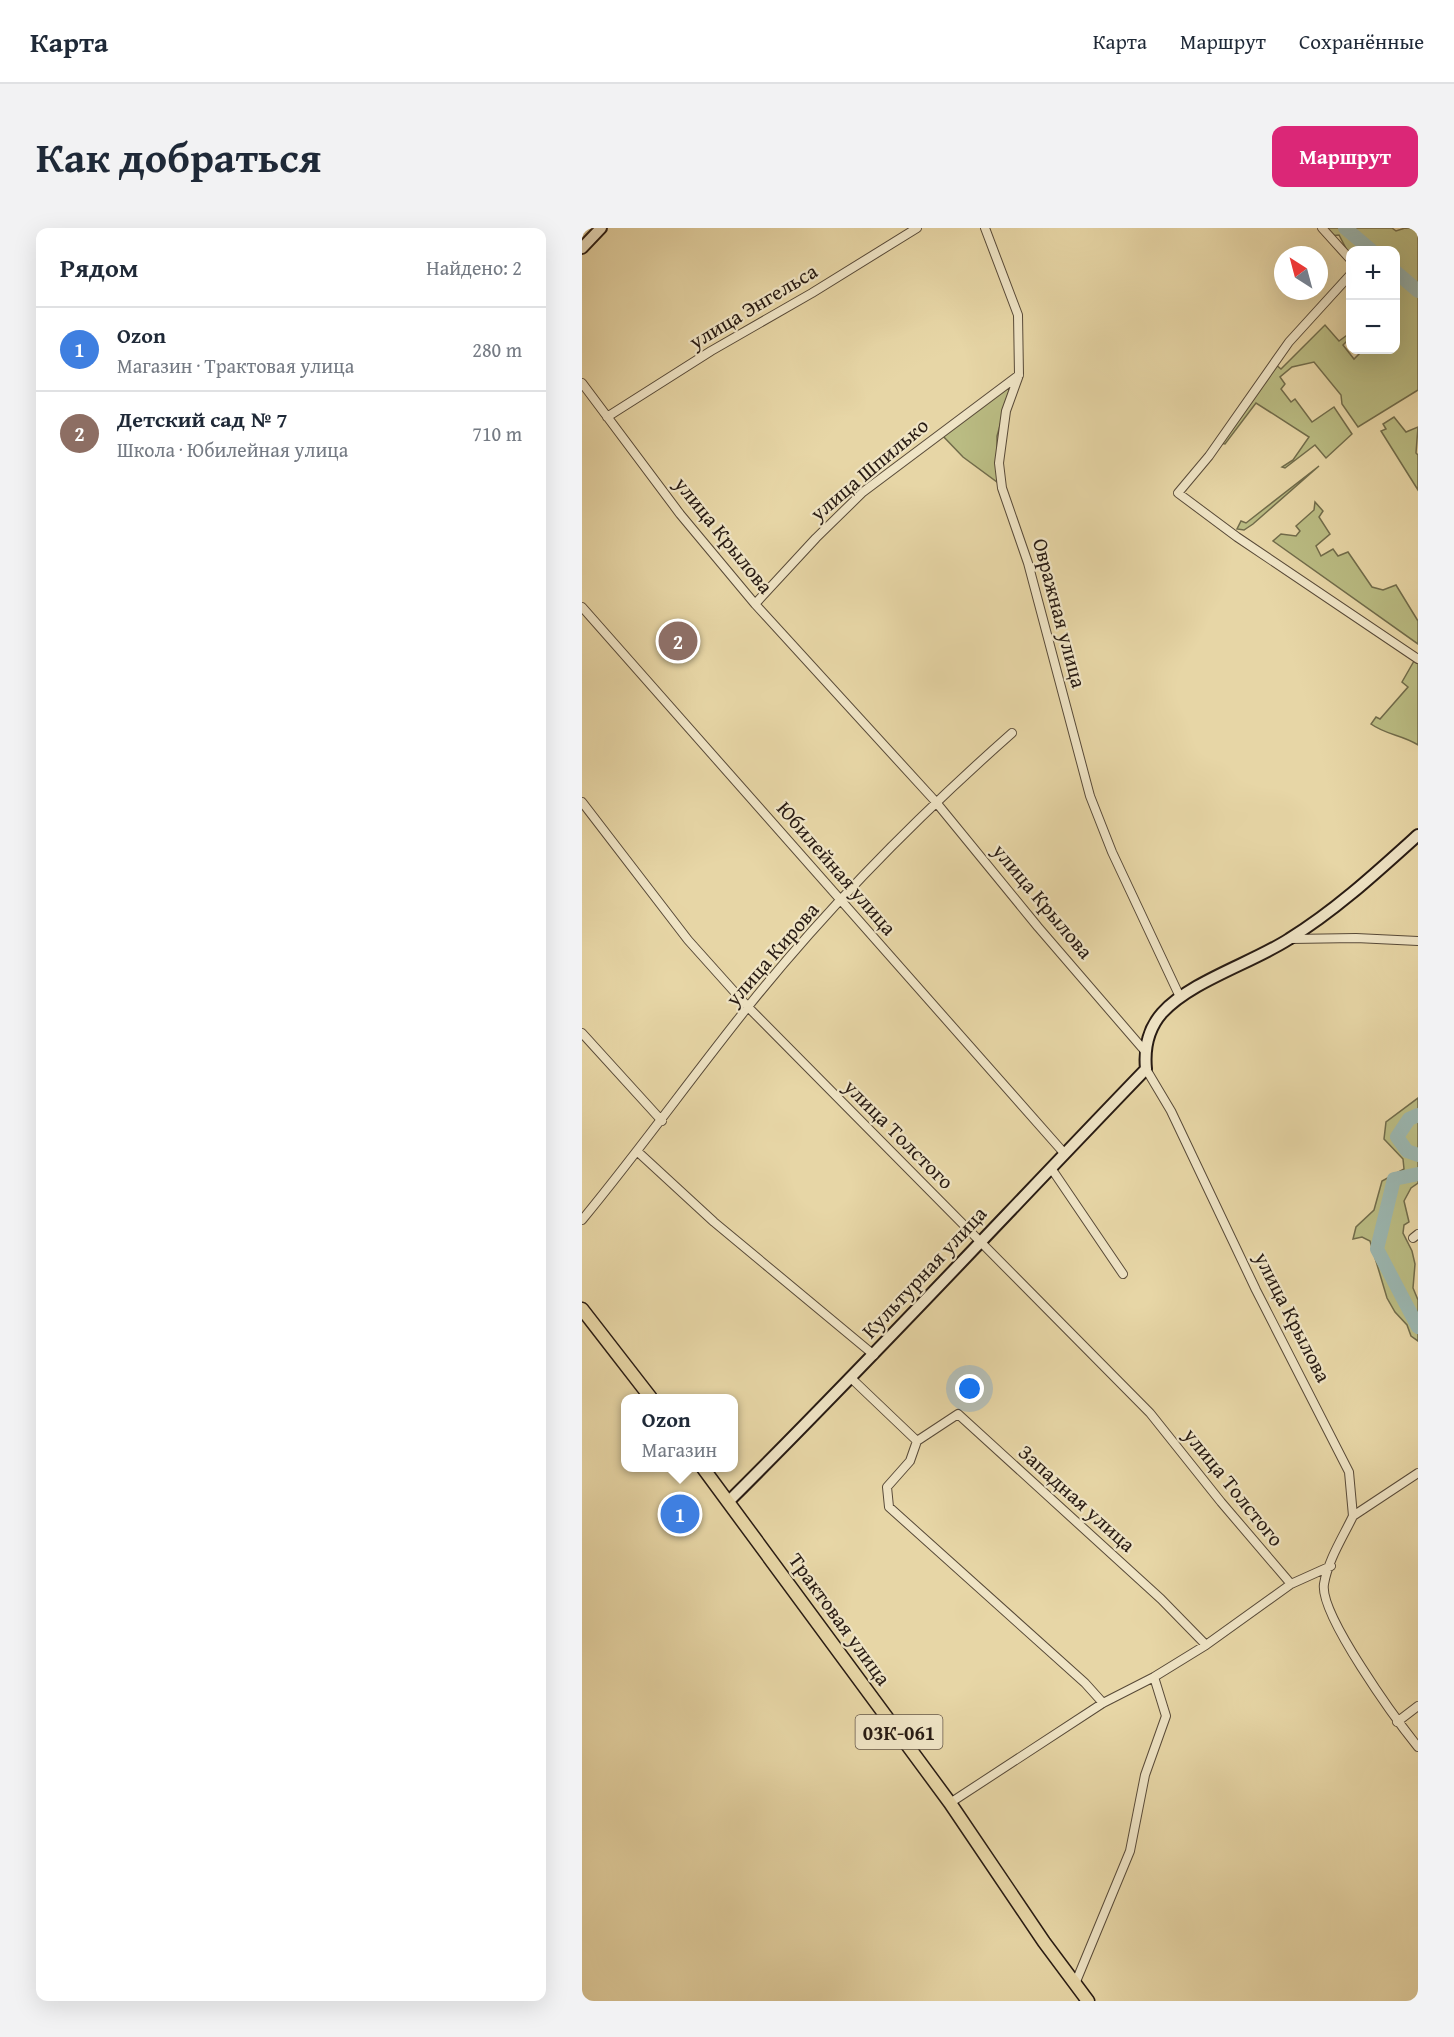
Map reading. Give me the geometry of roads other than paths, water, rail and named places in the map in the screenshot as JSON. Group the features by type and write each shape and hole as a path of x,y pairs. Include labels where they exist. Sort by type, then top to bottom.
{"main road":[{"path":"582,1309 648,1394"},
{"name":"Трактовая улица","path":"708,1472 950,1803 1088,2001"}],"street":[{"path":"582,248 601,228"},
{"name":"улица Энгельса","path":"607,417 711,351 812,293 917,228"},
{"name":"Овражная улица","path":"985,228 1018,315 1019,375 1006,411 999,463 1002,488 1028,563 1090,795 1112,852 1180,997"},
{"path":"1322,228 1346,255"},
{"path":"1346,279 1289,342 1209,456 1178,493 1270,560 1418,659"},
{"name":"улица Шпилько","path":"754,604 863,492 1019,375"},
{"name":"улица Крылова","path":"582,383 680,514 754,604 935,801 1038,927 1144,1050 1146,1069 1171,1111 1256,1290 1349,1472 1353,1516"},
{"name":"Юбилейная улица","path":"582,607 1064,1153"},
{"name":"улица Кирова","path":"582,1220 638,1152 748,1007 892,843 935,801 1012,733"},
{"name":"улица Толстого","path":"582,802 688,940 748,1007 1150,1413 1221,1502 1292,1584"},
{"path":"1144,1050 1153,1027 1163,1013 1180,997 1289,939 1368,880 1418,835"},
{"path":"1289,939 1356,938 1418,941"},
{"path":"582,1033 662,1121"},
{"name":"Культурная улица","path":"729,1500 852,1379 980,1240 1146,1069"},
{"path":"638,1152 714,1222 874,1355"},
{"path":"1052,1168 1123,1274"},
{"path":"852,1379 917,1441"},
{"name":"Западная улица","path":"1103,1702 1085,1683 889,1507 887,1487 910,1461 917,1441 957,1413 1161,1599 1206,1645"},
{"path":"1418,1473 1353,1516 1324,1584 1325,1601 1341,1632 1397,1722 1418,1747"},
{"path":"950,1803 1103,1702 1154,1677 1206,1645 1292,1584 1331,1566"},
{"path":"1075,1984 1130,1851 1145,1775 1166,1716 1154,1677"},
{"path":"1397,1722 1418,1706"}],"waterway":[{"path":"1345,228 1366,246"},
{"path":"1400,275 1418,291"},
{"path":"1418,1115 1409,1119 1397,1137 1407,1151 1418,1155"},
{"path":"1418,1174 1394,1179 1377,1249 1418,1327"}],"place":[{"name":"Детский сад № 7","path":"678,641"},
{"name":"Ozon","path":"680,1514"}]}
